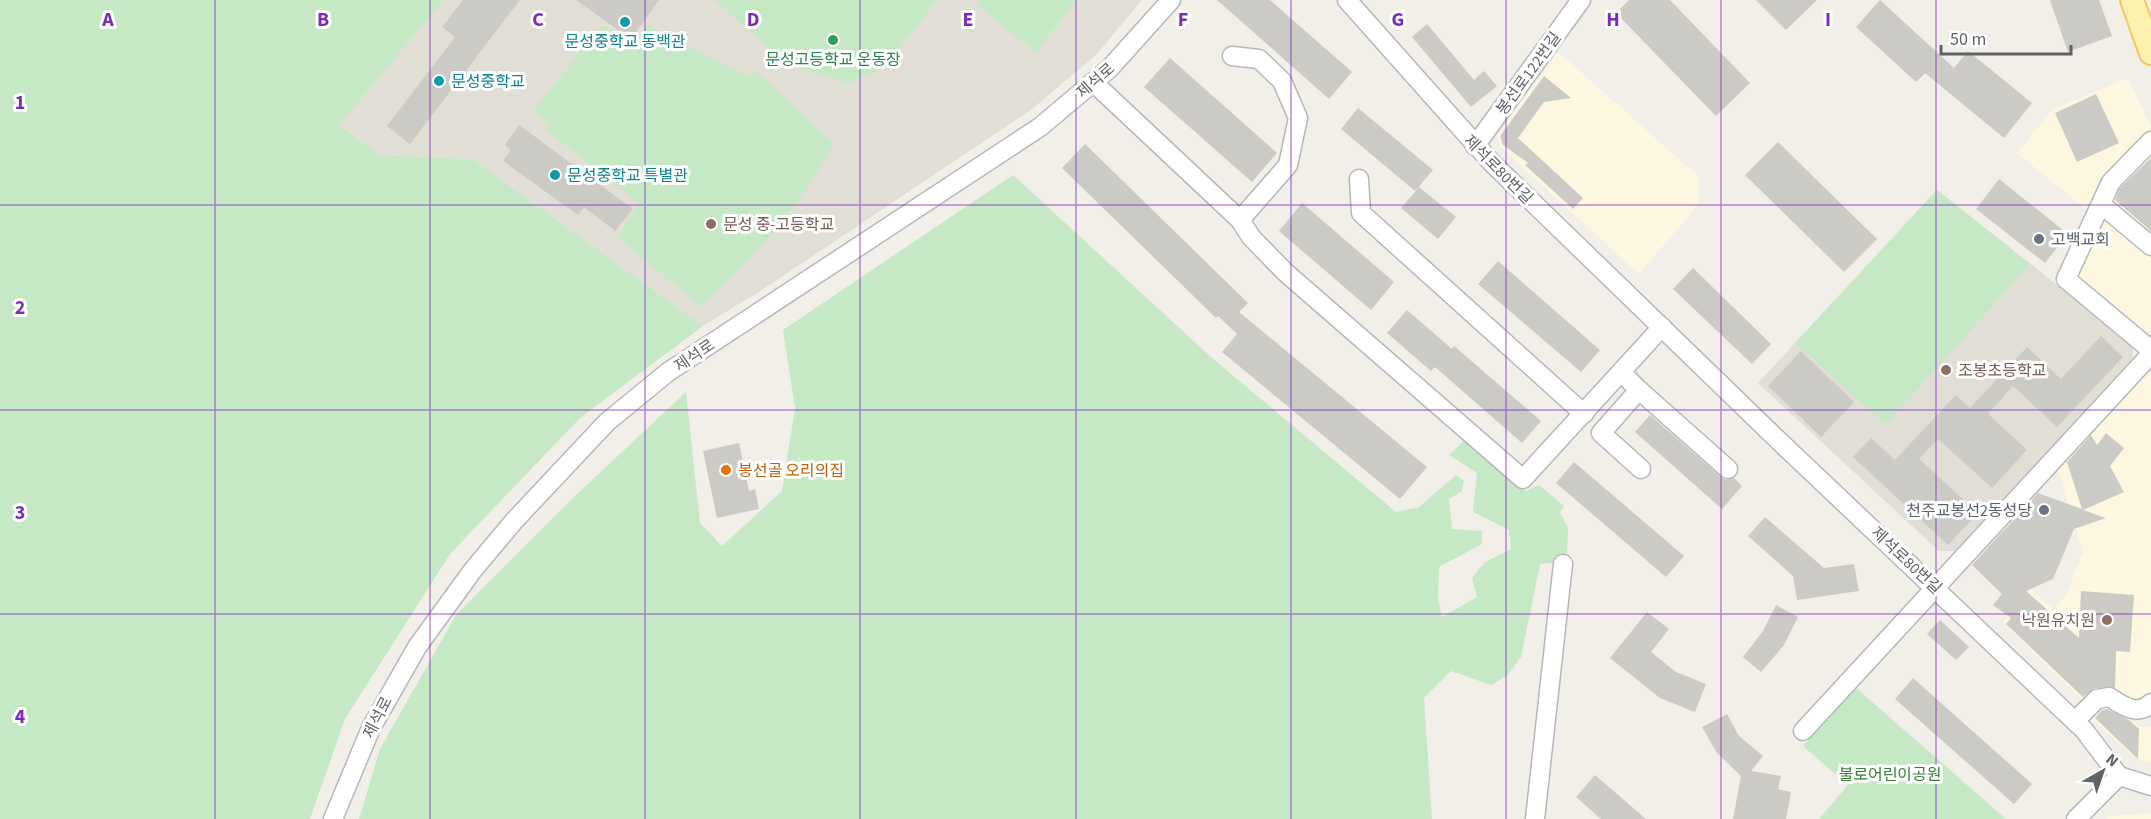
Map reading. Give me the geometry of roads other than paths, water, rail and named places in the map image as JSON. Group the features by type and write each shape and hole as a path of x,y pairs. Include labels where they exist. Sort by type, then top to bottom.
{"main road":[{"path":"2132,0 2151,53"}],"street":[{"name":"제석로","path":"333,819 371,728 417,647 466,580 514,521 607,422 668,372 838,258 1013,146 1110,68 1171,0"},
{"name":"제석로80번길","path":"1347,0 1475,146 2075,721 2107,757 2119,776"},
{"name":"봉선로122번길","path":"1475,146 1581,0"},
{"path":"1232,56 1259,59 1282,81 1298,118 1288,165 1240,220"},
{"path":"1093,82 1240,220 1251,237 1286,272 1523,479 1662,327"},
{"path":"1803,731 2151,352 2066,279 2111,183 2151,141"},
{"path":"1359,179 1361,213 1584,414"},
{"path":"2102,205 2151,246"},
{"path":"1622,373 1728,469"},
{"path":"1639,390 1601,433 1641,469"},
{"path":"1534,819 1563,564"},
{"path":"2075,721 2097,699 2109,697 2129,710 2146,708 2151,703"},
{"path":"2076,819 2119,776 2151,786"}],"place":[{"name":"문성중학교 동백관","path":"625,22"},
{"name":"문성고등학교 운동장","path":"833,40"},
{"name":"문성중학교","path":"439,81"},
{"name":"문성중학교 특별관","path":"555,175"},
{"name":"문성 중-고등학교","path":"711,224"},
{"name":"고백교회","path":"2039,239"},
{"name":"조봉초등학교","path":"1946,370"},
{"name":"봉선골 오리의집","path":"726,470"},
{"name":"천주교봉선2동성당","path":"2044,510"},
{"name":"낙원유치원","path":"2107,620"}],"park label":[{"name":"불로어린이공원","path":"1890,774"}]}
